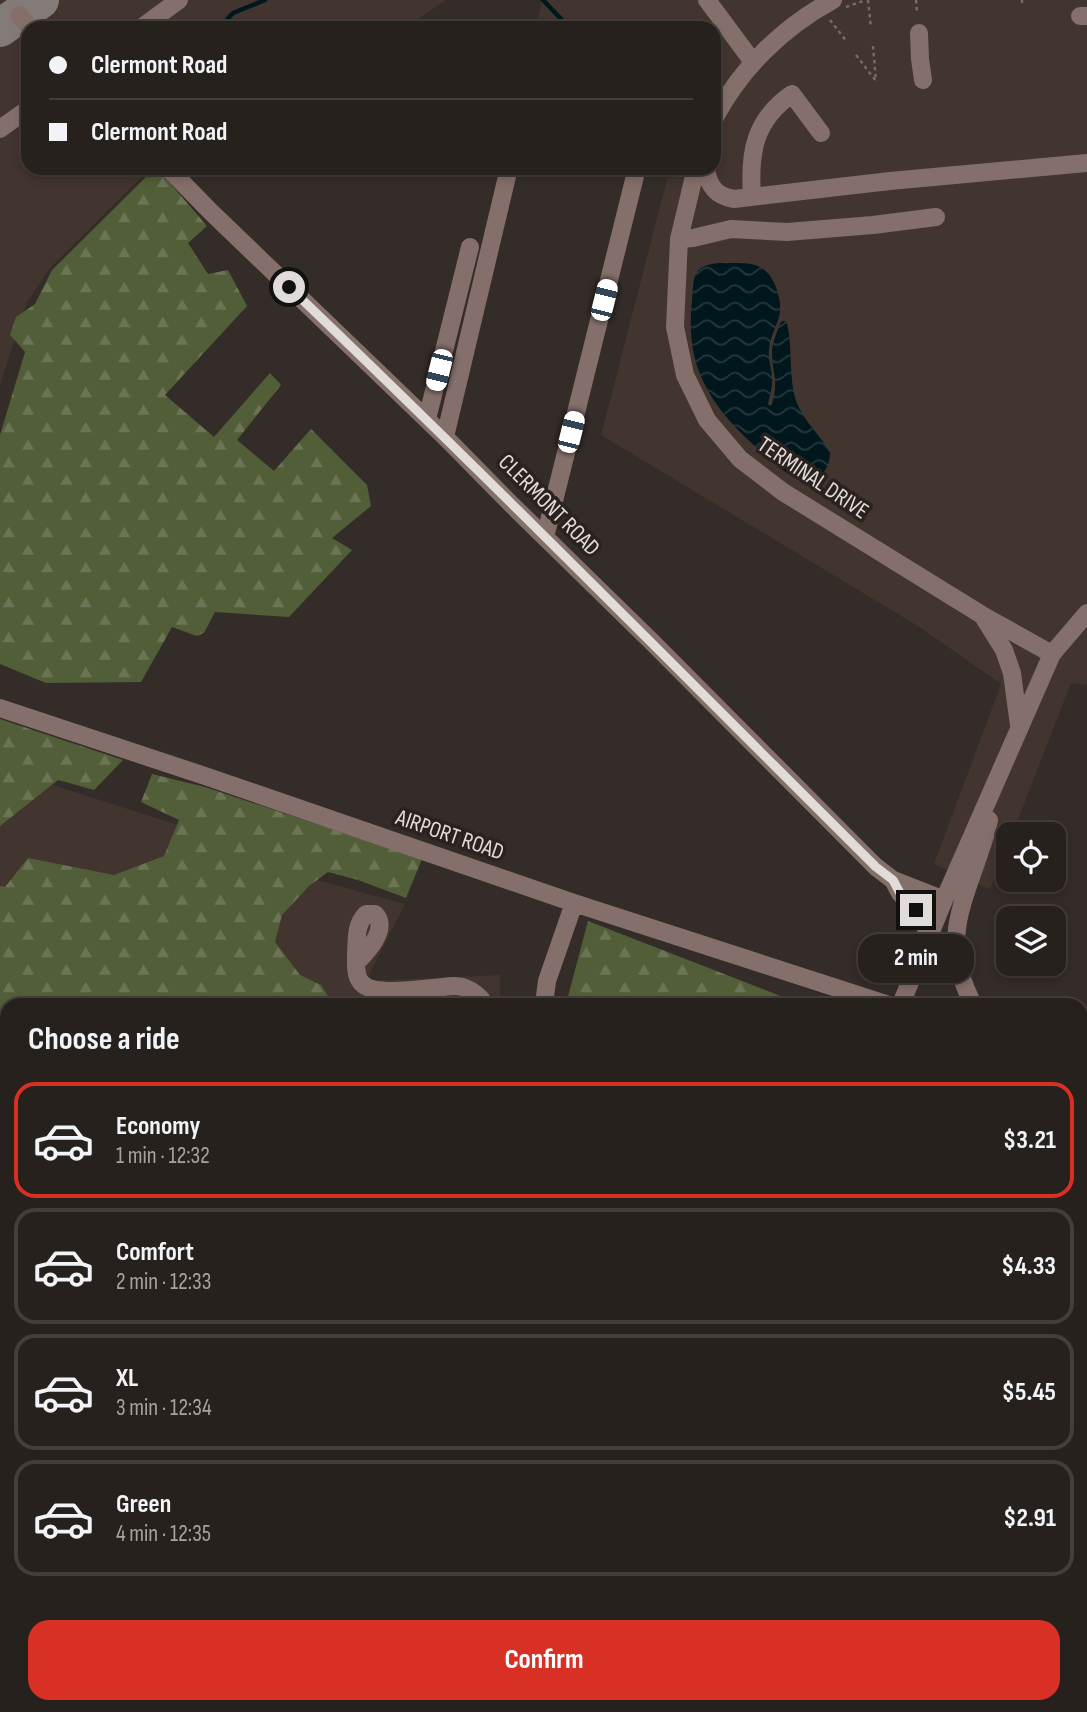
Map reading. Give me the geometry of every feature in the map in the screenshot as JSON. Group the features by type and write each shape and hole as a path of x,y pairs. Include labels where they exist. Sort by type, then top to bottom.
{"street":[{"path":"150,21 179,0"},
{"path":"707,0 753,62"},
{"path":"721,105 753,62 791,28 834,0"},
{"path":"919,33 923,80"},
{"path":"752,196 752,152 758,134 768,115 786,97 792,94 821,134"},
{"path":"0,129 21,114"},
{"path":"707,175 710,186 719,195 734,199 1087,163"},
{"name":"CLERMONT ROAD","path":"175,175 427,419 876,867 893,880 944,900"},
{"path":"445,437 507,175"},
{"path":"545,537 635,175"},
{"name":"TERMINAL DRIVE","path":"694,175 679,239 674,327 685,375 707,420 740,459 783,492 982,615 1052,654"},
{"path":"679,239 693,239 731,229 787,232 936,217"},
{"path":"427,419 470,247"},
{"path":"904,998 1052,654 1087,613"},
{"path":"982,615 1004,650 1012,673 1019,727"},
{"name":"AIRPORT ROAD","path":"0,708 855,998"},
{"path":"970,998 956,961 955,939 961,906 989,823 989,796"},
{"name":"CLERMONT ROAD","path":"893,880 900,893 916,910 929,937"},
{"path":"545,998 547,981 574,903"},
{"path":"356,963 361,984 373,990 385,992 464,987 481,998"}],"path":[{"path":"868,0 871,28"},
{"path":"916,0 917,13"},
{"path":"856,55 876,80 873,46"}],"shaded area":[{"path":"0,0 446,0 415,21 21,21 21,175 144,175 50,268 27,302 0,385"},
{"path":"542,0 1087,0 1087,685 1071,683 1017,822 996,822 996,874 990,889 934,864 1001,684 921,628 601,435 668,175 721,175 721,21 538,21"},
{"path":"0,768 231,842 288,872 405,904 366,981 500,975 500,998 0,998"}],"green space":[{"path":"148,175 163,175 207,226 188,243 208,274 228,270 247,306 165,395 214,437 270,373 281,385 237,440 274,471 311,429 367,485 371,506 332,538 352,550 289,617 215,612 204,633 197,636 172,627 141,682 46,683 0,664 0,435 25,352 10,335 16,317 35,304 52,270"},
{"path":"0,719 123,760 94,790 58,780 0,826"},
{"path":"152,774 205,787 422,859 406,898 328,872 309,886 282,915 275,942 300,975 321,985 329,998 0,998 0,886 5,887 28,858 114,875 164,856 179,820 141,802"},
{"path":"588,921 786,998 568,998"}],"water":[{"path":"718,263 754,265 767,272 772,280 778,293 780,309 769,349 772,380 768,404 772,404 775,389 773,345 780,324 785,321 789,333 796,401 830,453 828,466 819,476 799,478 782,469 732,424 702,379 692,341 693,285 699,270"}],"waterway":[{"path":"226,21 233,13 265,0"},
{"path":"543,0 562,20"}],"taxiway":[{"path":"0,28 40,0"}],"route":[{"path":"289,287 445,437 876,867 893,880 900,893 916,910"}]}
